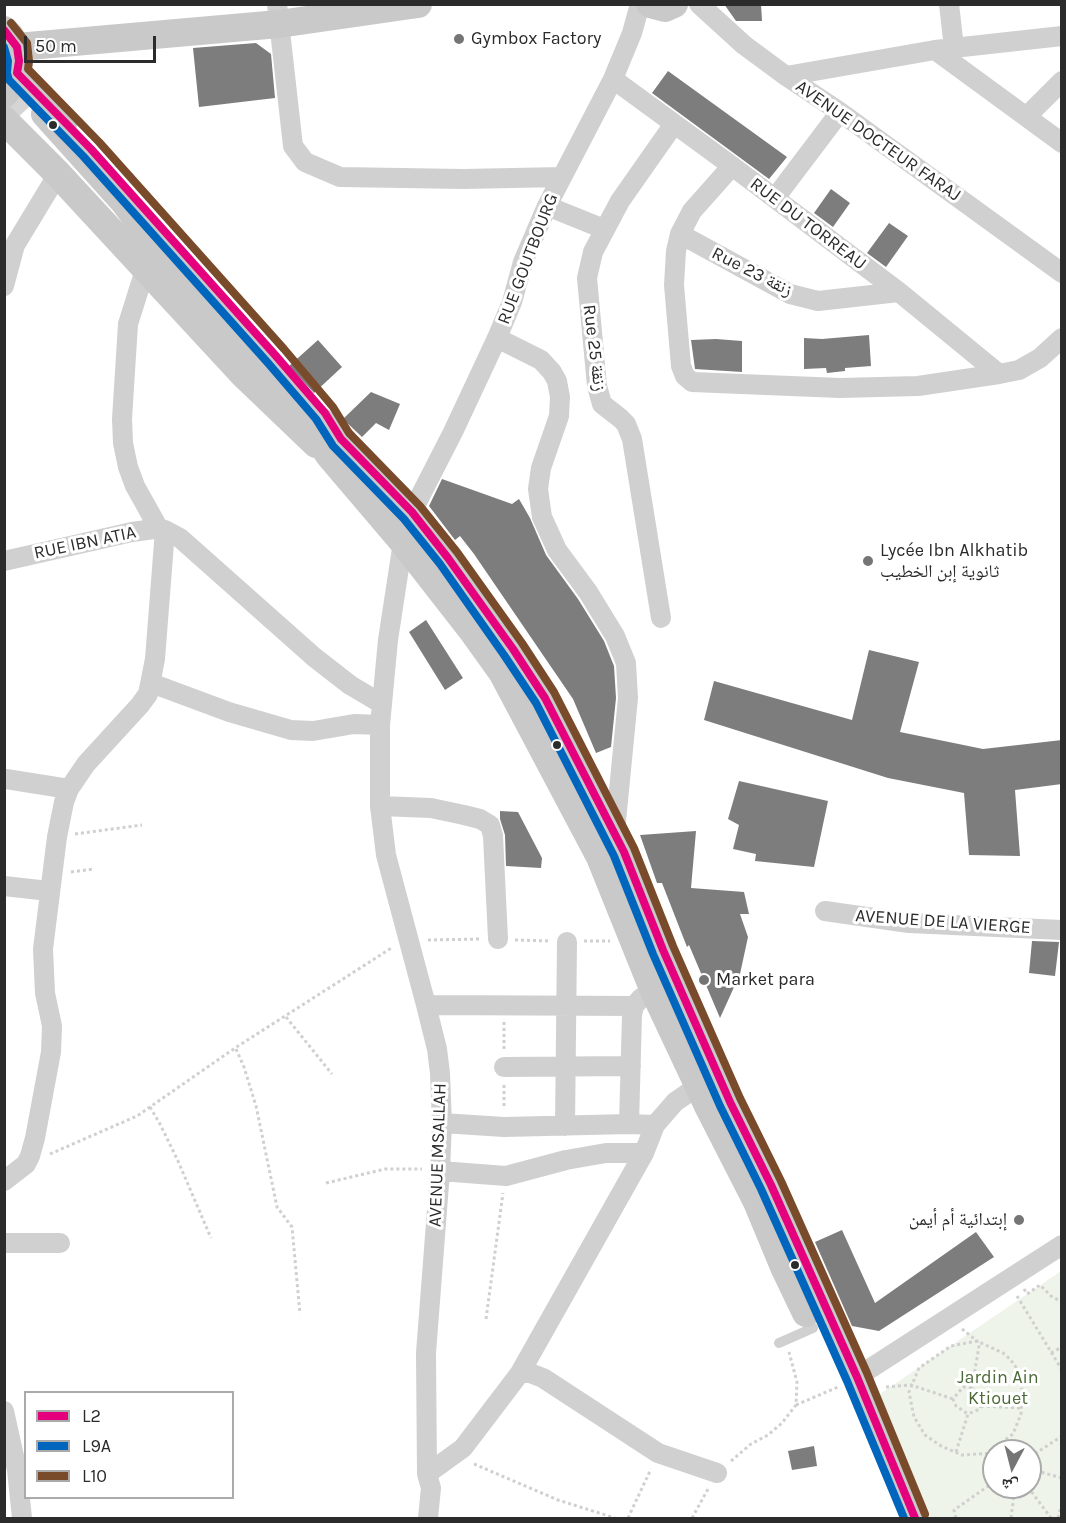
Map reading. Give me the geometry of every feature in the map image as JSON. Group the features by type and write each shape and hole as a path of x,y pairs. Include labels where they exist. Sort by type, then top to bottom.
{"main road":[{"path":"11,61 278,14 418,4"},
{"path":"650,4 665,8 674,4"},
{"path":"11,61 325,413 335,447"},
{"path":"26,118 125,202 146,231 303,406 502,672 600,857 633,940 644,998 699,1086 757,1202 813,1328 856,1377 874,1464 895,1518"},
{"path":"26,118 58,174 251,383 335,447 412,512 494,622 545,698 615,831 663,950 725,1091 771,1185 856,1377 915,1518"}],"street":[{"name":"RUE GOUTBOURG","path":"412,512 457,425 497,338 512,302 523,262 547,206 613,80 632,33 640,4"},
{"name":"AVENUE DOCTEUR FARAJ","path":"699,4 744,45 1062,273"},
{"path":"944,49 949,4"},
{"path":"278,14 292,146 305,162 340,177 452,179 562,177"},
{"path":"786,76 944,49 1062,36"},
{"path":"944,49 1062,144"},
{"name":"RUE DU TORREAU","path":"613,80 732,165 899,292 999,374"},
{"path":"1027,116 1062,81"},
{"path":"775,198 840,112"},
{"name":"Rue 25 زنقة","path":"661,618 632,439 626,424 602,404 597,386 587,278 593,252 604,229 642,167 674,124"},
{"path":"732,165 692,211 680,234 676,251 674,285 681,366 692,382 745,382 840,388 918,386 1019,370 1040,358 1062,338"},
{"path":"4,286 15,245 58,174"},
{"path":"547,206 604,229"},
{"name":"Rue 23 زنقة","path":"680,234 790,294 818,301 899,292"},
{"path":"145,270 128,324 122,419 123,443 135,486 162,530 180,538 314,657 350,685 382,704"},
{"path":"497,338 541,360 557,381 561,397 559,416 541,468 538,489 542,517 557,550 588,592 615,636 626,663 628,698 615,831"},
{"path":"4,1181 26,1164 35,1138 52,1043 52,1026 43,971 43,949 49,891 64,802 69,789 86,764 148,694 155,659 162,530"},
{"name":"RUE IBN ATIA","path":"4,561 121,534 162,530"},
{"path":"151,683 229,712 291,730 313,731 354,724 380,725 388,640 403,542"},
{"name":"AVENUE MSALLAH","path":"380,725 380,806 387,855 426,1005 439,1065 442,1123 440,1171 426,1353 427,1474 430,1488 428,1518"},
{"path":"6,779 69,789"},
{"path":"380,806 431,808 480,819 490,825 494,843 498,939"},
{"path":"4,886 49,891"},
{"name":"AVENUE DE LA VIERGE","path":"825,911 909,923 1062,930"},
{"path":"565,1126 567,942"},
{"path":"426,1005 566,1006 644,998 631,1066 629,1124"},
{"path":"504,1066 631,1066"},
{"path":"427,1474 457,1454 520,1373 644,1153 656,1125 675,1102 699,1086"},
{"path":"442,1123 504,1127 656,1125"},
{"path":"440,1171 506,1176 566,1160 606,1153 644,1153"},
{"path":"4,1243 60,1243"},
{"path":"856,1377 1062,1245"},
{"path":"520,1373 530,1373 543,1378 658,1453 717,1473"},
{"path":"4,1411 17,1470 22,1518"}],"lane":[{"path":"783,1341 813,1328"}],"path":[{"path":"57,837 142,825"},
{"path":"26,1164 137,1116 235,1048 385,951 409,940 498,939 567,942 633,940"},
{"path":"286,1017 332,1074"},
{"path":"235,1048 244,1067 256,1106 277,1207 292,1227 300,1314"},
{"path":"150,1107 178,1161 211,1238"},
{"path":"326,1183 385,1169 440,1171"},
{"path":"1027,1282 1022,1286 1027,1294 1040,1285 1051,1296 1062,1302"},
{"path":"1015,1292 1062,1370"},
{"path":"967,1322 960,1326 977,1341 1003,1353 1018,1370 1022,1384 1022,1408 1013,1434 1006,1439"},
{"path":"783,1341 797,1382 796,1405"},
{"path":"977,1341 951,1346 919,1368 911,1385 909,1400 920,1429 941,1446 962,1455 982,1454"},
{"path":"972,1388 979,1354 977,1341"},
{"path":"1051,1353 1062,1347"},
{"path":"692,1518 717,1473 738,1453 782,1423 796,1405 856,1377 879,1387 911,1385 953,1399 956,1406 968,1414"},
{"path":"953,1399 963,1387 972,1388 979,1393 981,1406"},
{"path":"981,1406 1022,1408"},
{"path":"956,1452 968,1414 980,1409 981,1406"},
{"path":"1042,1449 1062,1436"},
{"path":"628,1518 658,1453"},
{"path":"457,1454 484,1470 515,1483 558,1500 615,1518"},
{"path":"1042,1473 1062,1478"},
{"path":"956,1518 954,1510 982,1490"},
{"path":"1011,1518 1013,1499"},
{"path":"1037,1499 1051,1518"},
{"path":"1058,1518 1062,1503"}],"green space":[{"name":"Jardin Ain Ktiouet","path":"1061,1271 1061,1518 923,1518 877,1396"}],"building":[{"path":"724,4 761,4 762,21 736,21"},
{"path":"256,43 271,54 275,98 199,107 193,48"},
{"path":"668,71 787,157 769,179 652,93"},
{"path":"831,189 850,203 833,227 814,213"},
{"path":"889,223 908,236 886,267 867,253"},
{"path":"869,335 871,366 845,368 845,371 827,373 826,368 804,369 804,338 822,339"},
{"path":"318,340 342,367 314,393 289,366"},
{"path":"691,340 742,341 742,372 695,369"},
{"path":"371,392 400,404 389,430 376,423 362,437 343,419"},
{"path":"442,479 512,504 519,499 546,555 578,599 604,641 614,666 616,698 611,747 596,753 573,699 474,554 460,536 455,540 429,506"},
{"path":"426,620 463,678 445,690 409,632"},
{"path":"869,650 919,662 900,732 983,749 1062,740 1062,784 1015,790 1020,856 969,855 964,793 888,778 704,720 714,681 852,720"},
{"path":"739,781 828,801 814,867 755,861 756,854 733,849 739,825 728,819"},
{"path":"500,811 518,812 542,858 541,868 506,866 505,835"},
{"path":"696,831 691,888 744,892 749,914 740,914 748,937 740,974 720,1018 689,945 687,947 662,883 657,883 640,835"},
{"path":"1032,941 1059,942 1055,976 1029,973"},
{"path":"842,1230 875,1303 976,1232 994,1257 879,1331 852,1326 815,1242"},
{"path":"814,1446 817,1466 792,1470 788,1451"}],"tunnel":[{"path":"4,92 30,120"}],"transit line":[{"name":"L10","path":"11,23 27,43 28,69 99,142 284,349 333,407 349,433 420,506 457,552 554,692 634,848 673,946 740,1098 781,1181 867,1373 925,1514"},
{"name":"L2","path":"4,30 17,47 19,61 17,73 91,149 276,356 325,413 341,439 412,512 448,558 545,698 624,852 663,950 730,1102 771,1185 857,1377 915,1518"},
{"name":"L9A","path":"4,47 8,61 9,80 83,156 268,363 316,419 333,446 404,519 440,564 536,703 614,856 653,954 720,1106 761,1189 847,1381 904,1518"}],"place":[{"name":"Gymbox Factory","path":"459,39"},
{"name":"Lycée Ibn Alkhatib ثانوية إبن الخطيب","path":"868,561"},
{"name":"Market para","path":"704,980"},
{"name":"إبتدائية أم أيمن","path":"1019,1220"}]}
